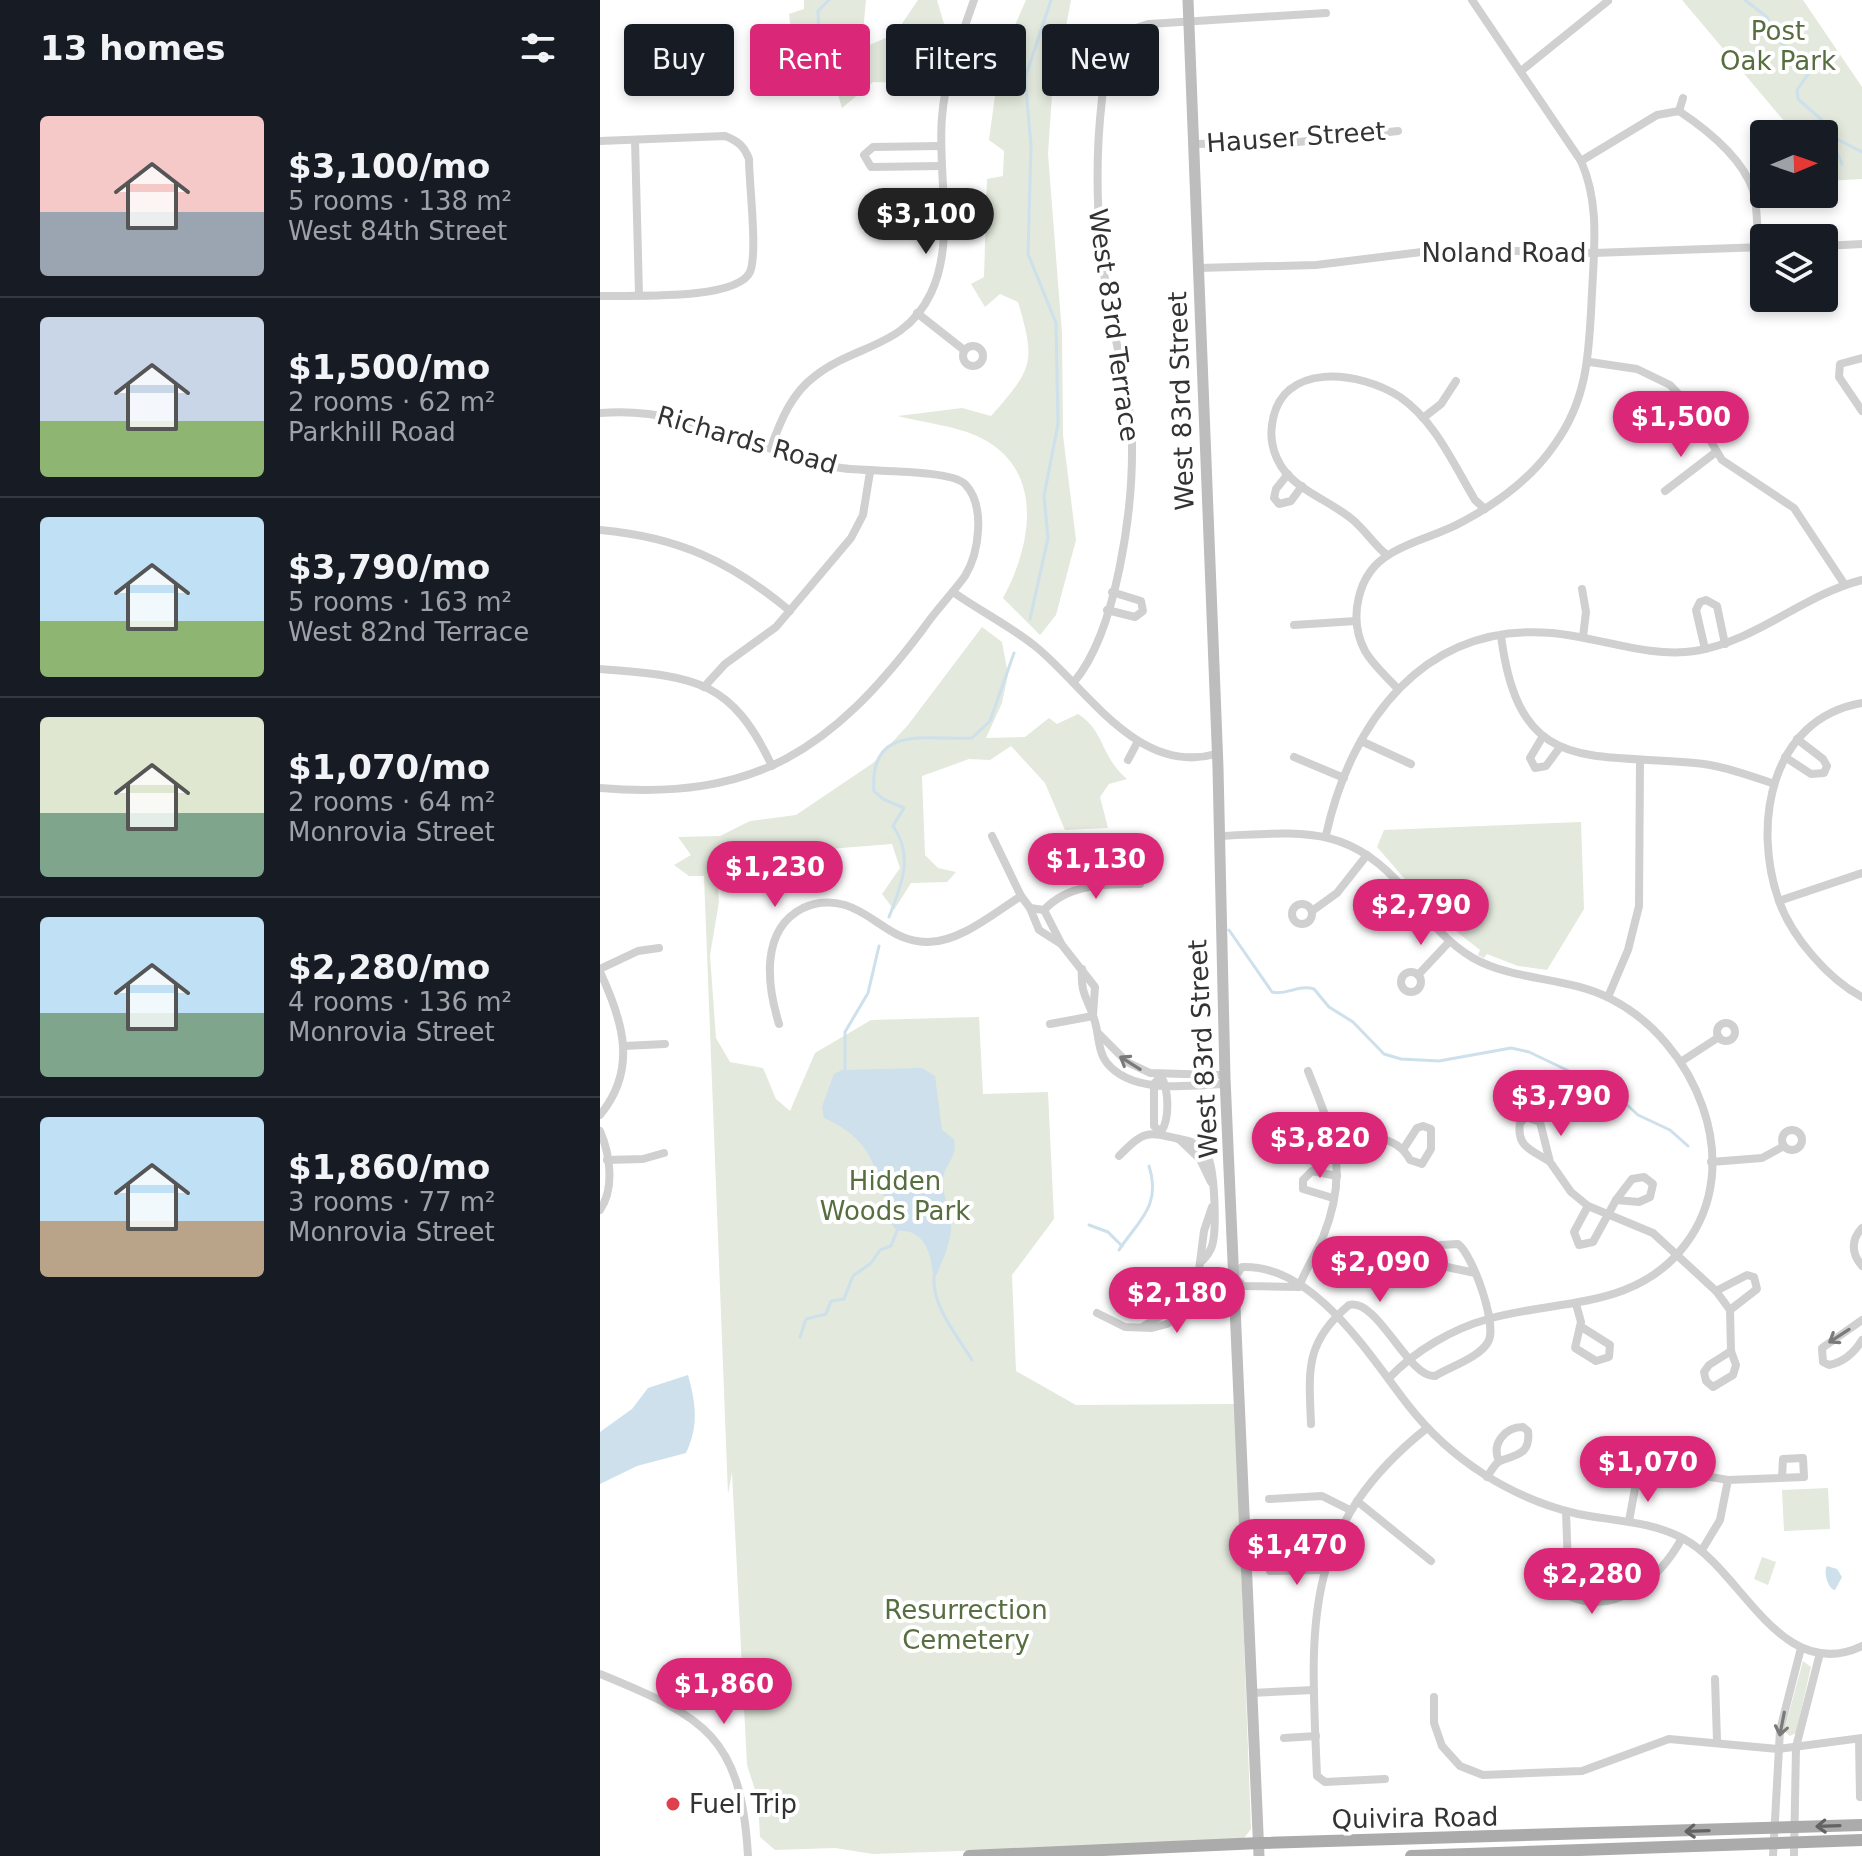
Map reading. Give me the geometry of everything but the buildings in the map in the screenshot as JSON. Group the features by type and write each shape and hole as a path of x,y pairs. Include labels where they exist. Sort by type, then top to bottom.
{"main road":[{"name":"Quivira Road","path":"969,1856 1260,1850 1862,1825"},
{"path":"1460,1855 1460,1850 1469,1845 1536,1842 1539,1837"},
{"name":"Quivira Road","path":"1411,1856 1774,1850 1862,1840"}],"street":[{"path":"771,447 790,403 813,377 885,342 917,313 932,291 942,258 940,146 945,97 974,0"},
{"name":"West 83rd Street","path":"1188,0 1225,1078 1260,1850"},
{"path":"1397,688 1366,652 1356,621 1365,580 1387,555 1485,509 1524,480 1555,446 1576,408 1590,362 1594,202 1581,161 1472,0"},
{"path":"1521,71 1608,1"},
{"name":"West 83rd Terrace","path":"1074,682 1090,663 1112,592 1128,515 1132,442 1099,233 1097,167 1109,56 1128,31 1149,24 1265,20 1326,13"},
{"path":"1679,111 1683,98"},
{"path":"1581,161 1657,115 1679,111 1699,124 1749,180 1758,224"},
{"name":"Hauser Street","path":"1193,144 1298,142 1398,131"},
{"path":"600,141 725,136 736,140 745,148 749,159 752,256 750,272 741,283 722,291 600,296"},
{"path":"635,140 639,295"},
{"path":"940,146 873,147 864,155 871,167 940,166"},
{"path":"1838,245 1862,244"},
{"name":"Noland Road","path":"1198,268 1316,265 1460,249 1593,253 1750,248"},
{"path":"917,313 964,350"},
{"path":"1862,358 1840,364 1839,377 1862,411"},
{"path":"1590,362 1637,369 1670,385 1689,405 1716,452 1736,472 1794,508 1845,585"},
{"path":"1387,555 1352,519 1288,474 1277,458 1271,437 1281,390 1316,377 1349,377 1383,388 1423,418 1475,500 1485,509"},
{"path":"1423,418 1441,404 1456,381"},
{"name":"Richards Road","path":"600,413 669,415 826,465 870,472 944,474 965,484 975,500 975,555 953,592 869,696 818,741 772,766 735,780 671,790 600,788"},
{"path":"1665,491 1716,452"},
{"path":"704,687 725,664 759,641 790,611 858,528 870,472"},
{"path":"1288,474 1276,489 1274,498 1279,504 1291,501 1302,486"},
{"path":"600,530 643,536 701,553 748,577 790,611"},
{"path":"1326,835 1344,778 1375,716 1397,688 1442,655 1470,643 1531,632 1583,637 1657,650 1705,649 1725,644 1845,585 1862,580"},
{"path":"1582,589 1586,612 1583,637"},
{"path":"953,592 1035,646 1107,718 1138,741 1181,754 1216,754"},
{"path":"1107,610 1135,617 1143,611 1141,601 1112,592"},
{"path":"1705,649 1696,610 1700,602 1706,600 1717,606 1725,644"},
{"path":"1294,625 1356,621"},
{"path":"1501,636 1514,699 1543,736 1560,747 1588,757 1718,766 1772,783"},
{"path":"600,669 680,678 704,687 739,710 751,725 772,766"},
{"path":"1862,703 1826,716 1797,739 1772,783 1768,825 1779,901 1812,954 1862,997"},
{"path":"1543,736 1530,758 1535,768 1546,766 1560,747"},
{"path":"1785,757 1811,774 1824,773 1827,766 1823,759 1797,739"},
{"path":"1128,760 1138,741"},
{"path":"1361,741 1411,764"},
{"path":"1294,757 1344,778"},
{"path":"1608,997 1628,950 1639,906 1640,760"},
{"path":"1219,836 1305,832 1349,843 1386,869 1449,942 1471,957 1507,973 1608,997 1646,1022 1682,1061 1705,1113 1711,1162 1702,1213 1678,1253 1638,1286 1576,1304 1489,1319 1450,1334 1390,1377"},
{"path":"992,836 1039,930 1062,945 1095,987 1093,1016"},
{"path":"1312,911 1337,893 1367,855"},
{"path":"1779,901 1862,873"},
{"path":"1044,910 1062,896 1087,886 1140,884"},
{"path":"779,1024 772,997 772,944 785,921 807,906 833,902 859,911 892,933 918,942 952,937 1021,896"},
{"path":"1030,908 1044,910 1056,926 1062,945"},
{"path":"1418,975 1449,942"},
{"path":"600,1115 619,1081 624,1046 618,1010 600,971 638,951 659,948"},
{"path":"1082,969 1081,995 1093,1016 1098,1033 1107,1063 1132,1079 1167,1086 1221,1084 1225,1078 1220,1075 1161,1076 1127,1062 1098,1033"},
{"path":"1050,1024 1093,1016"},
{"path":"1682,1061 1719,1037"},
{"path":"624,1046 665,1044"},
{"path":"1299,1287 1324,1236 1337,1176 1336,1144 1308,1071"},
{"path":"1097,1313 1125,1327 1144,1326 1185,1301 1198,1278 1204,1231 1212,1207 1212,1182 1200,1159 1179,1139 1154,1126 1154,1084 1161,1076"},
{"path":"1119,1156 1136,1139 1161,1132 1166,1125 1167,1086 1161,1076"},
{"path":"1550,1162 1527,1150 1522,1143 1520,1123 1526,1117 1540,1122 1550,1162 1564,1184 1588,1206 1653,1233 1678,1253 1716,1291 1730,1310 1731,1351 1736,1365 1733,1375 1713,1387 1706,1381 1704,1372 1731,1351"},
{"path":"1336,1144 1368,1137 1404,1148 1410,1160 1422,1164 1431,1149 1431,1129 1417,1128 1404,1148"},
{"path":"600,1131 607,1160 607,1196 600,1210"},
{"path":"1711,1162 1762,1158 1784,1146"},
{"path":"607,1160 643,1159 664,1153"},
{"path":"1333,1198 1309,1194 1303,1189 1303,1180 1312,1171 1337,1176"},
{"path":"1588,1206 1574,1232 1579,1245 1593,1242 1616,1200"},
{"path":"1862,1228 1853,1244 1854,1255 1862,1266"},
{"path":"1311,1424 1311,1355 1319,1336 1337,1315 1349,1305 1362,1307 1389,1330 1423,1373 1435,1376 1488,1344 1489,1319 1475,1273 1464,1249 1458,1244 1440,1245 1439,1261 1447,1267 1475,1273"},
{"path":"1299,1287 1243,1286 1235,1277 1242,1267 1260,1267 1291,1278 1337,1315 1390,1377 1427,1428 1487,1477 1566,1511 1629,1521 1682,1538 1702,1550 1723,1569 1771,1627 1801,1648 1820,1653 1862,1646"},
{"path":"1716,1291 1747,1275 1754,1277 1757,1289 1752,1296 1730,1310"},
{"path":"1576,1304 1580,1326 1575,1338 1577,1351 1596,1361 1609,1357 1607,1340 1580,1326"},
{"path":"1862,1320 1822,1348 1823,1362 1838,1364 1850,1356 1862,1340"},
{"path":"1487,1477 1499,1461 1516,1458 1527,1446 1528,1431 1523,1427 1509,1429 1499,1441 1496,1456 1499,1461"},
{"path":"1385,1779 1325,1782 1317,1776 1313,1628 1323,1570 1350,1510 1380,1471 1427,1428"},
{"path":"1629,1521 1641,1456 1636,1445 1624,1440 1617,1442 1615,1456 1635,1482"},
{"path":"1699,1475 1728,1480 1782,1478"},
{"path":"1702,1550 1720,1520 1728,1480"},
{"path":"1269,1499 1322,1496 1350,1510"},
{"path":"1357,1501 1431,1561"},
{"path":"1566,1511 1569,1596 1578,1600 1627,1597 1669,1557 1682,1538"},
{"path":"1270,1571 1323,1570"},
{"path":"1774,1850 1778,1749 1801,1648"},
{"path":"1794,1849 1796,1747 1820,1653"},
{"path":"600,1674 672,1704 718,1743 741,1793 748,1856"},
{"path":"1715,1679 1717,1741"},
{"path":"1251,1693 1314,1690"},
{"path":"1434,1697 1434,1723 1442,1746 1460,1766 1483,1775 1582,1771 1669,1739 1778,1749 1860,1738 1860,1797"},
{"path":"1284,1738 1316,1736"}],"green space":[{"path":"804,0 866,0 864,24 790,24 789,14 804,9"},
{"path":"918,0 937,0 944,24 902,24"},
{"path":"1026,0 1071,0 1066,24 1042,24 1042,96 1052,96 1048,154 1062,334 1063,435 1076,540 1056,615 1040,635 1003,598 1021,555 1026,533 1024,489 1016,469 1002,452 981,438 898,416 962,408 991,416 1015,387 1027,364 1027,339 1018,302 1000,294 985,307 971,284 984,277 987,179 1003,176 1004,151 989,140 995,96 1026,96 1026,24 1015,24"},
{"name":"Post Oak Park","path":"1682,0 1803,0 1862,87 1862,179 1838,180 1838,120 1783,120"},
{"path":"886,38 886,82 870,85 870,45"},
{"path":"838,96 856,96 842,108"},
{"name":"Resurrection Cemetery","path":"982,627 1002,642 1008,675 1002,703 986,738 1025,737 1049,718 1057,724 1078,714 1093,728 1112,762 1127,779 1109,784 1100,797 1108,828 1065,830 1045,783 1011,746 990,760 969,759 922,776 925,855 938,868 956,872 947,882 911,883 894,910 882,894 900,868 892,844 790,852 774,868 739,864 717,874 719,902 710,955 716,1038 730,1062 763,1068 776,1099 790,1111 815,1053 871,1020 979,1017 983,1094 1048,1092 1054,1219 1012,1275 1016,1371 1076,1405 1235,1404 1251,1829 1242,1841 873,1854 835,1848 775,1850 760,1837 758,1799 747,1765 732,1472 728,1494 704,876 689,876 674,865 691,855 678,837 720,836 750,821 796,815 873,763 908,725"},
{"path":"1581,822 1584,909 1547,970 1518,966 1487,954 1484,958 1478,955 1480,950 1438,917 1377,847 1384,830"},
{"path":"1828,1488 1830,1529 1784,1531 1782,1490"},
{"path":"1762,1557 1776,1562 1768,1585 1754,1579"},
{"path":"1803,1661 1811,1667 1796,1733 1790,1736 1784,1731"}],"water":[{"path":"922,1068 935,1076 942,1130 954,1139 955,1145 943,1178 951,1221 950,1236 933,1282 930,1255 922,1240 907,1231 897,1231 892,1225 878,1176 865,1149 842,1127 824,1118 822,1107 834,1074 842,1070"},
{"path":"688,1375 695,1415 693,1434 686,1453 637,1466 600,1484 600,1432 632,1409 648,1388"},
{"path":"1827,1566 1837,1569 1842,1577 1835,1590 1827,1580"}],"waterway":[{"path":"819,24 818,11 829,0"},
{"path":"1030,619 1048,538 1044,496 1058,424 1056,323 1028,254 1031,145 1025,78 1051,0"},
{"path":"1745,0 1767,17 1777,39 1809,73 1797,90 1798,99 1823,121 1842,164"},
{"path":"1838,140 1862,152"},
{"path":"889,917 904,870 903,848 893,826 904,808 883,799 874,791 875,770 881,755 890,745 904,740 972,738 990,721 1014,653"},
{"path":"1229,930 1272,992 1314,989 1329,1007 1353,1022 1384,1054 1401,1059 1439,1061 1511,1048 1529,1052 1613,1092 1638,1115 1670,1130 1688,1146"},
{"path":"845,1072 845,1032 868,993 879,946"},
{"path":"1119,1250 1150,1203 1152,1180 1149,1166"},
{"path":"1089,1225 1108,1232 1122,1246"},
{"path":"800,1337 806,1319 826,1314 831,1301 844,1299 853,1276 871,1263 880,1250 891,1246 898,1228"},
{"path":"934,1278 941,1310 972,1360"}],"place":[{"name":"Fuel Trip","path":"673,1804"}],"park label":[{"name":"Hidden Woods Park","path":"895,1196"}]}
